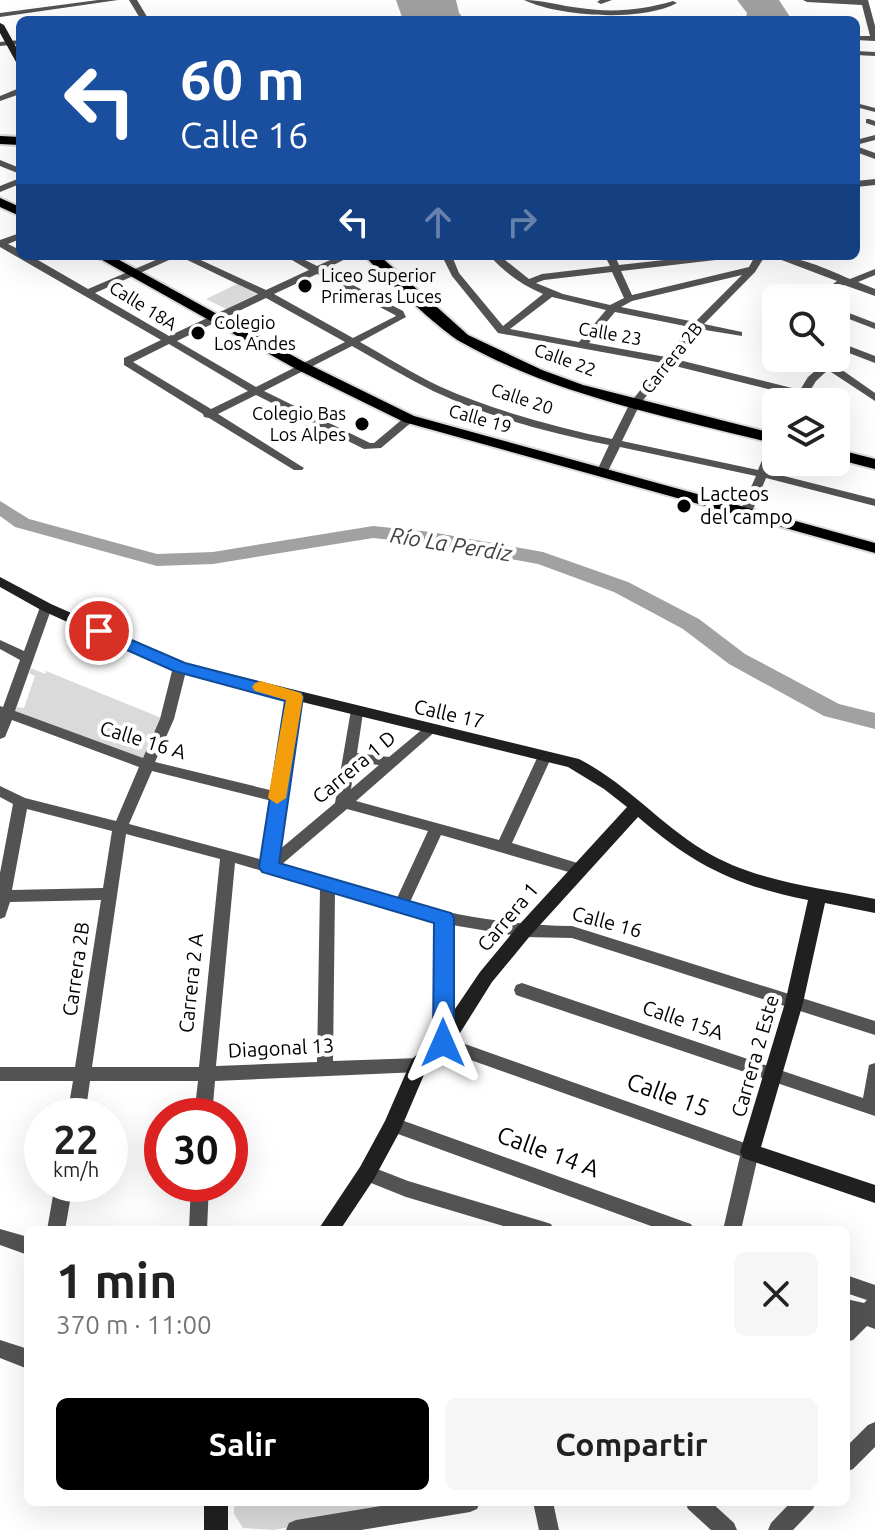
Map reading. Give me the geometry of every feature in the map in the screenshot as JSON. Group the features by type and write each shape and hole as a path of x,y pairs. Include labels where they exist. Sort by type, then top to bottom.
{"main road":[{"path":"0,25 15,42"},
{"name":"Calle 19","path":"109,260 301,366 409,419 875,548"},
{"name":"Calle 22","path":"376,260 463,338 537,373 578,388 762,436"},
{"path":"850,458 875,464"},
{"name":"Calle 17","path":"0,581 46,607 180,667 356,713 545,756 596,773 678,841 713,864 747,877 875,906"},
{"name":"Carrera 1","path":"331,1226 367,1173 393,1125 419,1065 443,1043 486,977 524,931 638,806"},
{"name":"Carrera 2 Este","path":"750,1152 794,1003 818,894"},
{"name":"Calle 15","path":"750,1152 875,1194"},
{"path":"216,1506 216,1530"}],"street":[{"path":"56,0 66,16"},
{"path":"0,15 114,0"},
{"path":"528,0 613,16"},
{"path":"602,1 617,16"},
{"path":"810,1 864,1 875,38"},
{"path":"624,16 671,7"},
{"path":"655,11 671,7"},
{"path":"0,44 15,42"},
{"name":"Calle 18A","path":"31,260 254,390 372,448 409,419"},
{"path":"90,292 164,260"},
{"name":"Calle 20","path":"193,260 266,294 438,389 571,434 762,474"},
{"path":"208,415 402,315 298,260"},
{"path":"298,468 208,415 128,363 128,360 338,260"},
{"path":"449,260 455,274 502,331 549,294"},
{"path":"498,260 505,268 549,294 738,334"},
{"path":"612,260 629,299"},
{"path":"528,283 542,277 684,260"},
{"name":"Carrera 2B","path":"602,473 635,403 697,325 752,270 758,260"},
{"path":"791,260 875,293"},
{"path":"581,346 613,308 629,299 752,270"},
{"path":"842,284 875,272"},
{"path":"850,316 875,326"},
{"name":"Calle 23","path":"502,331 669,361 765,388"},
{"path":"850,350 875,360"},
{"path":"838,372 875,398"},
{"path":"857,385 875,379"},
{"path":"746,512 762,474"},
{"name":"Calle 20","path":"770,476 875,503"},
{"path":"0,734 4,714 46,607"},
{"path":"0,644 28,658"},
{"name":"Carrera 2B","path":"79,1098 120,828 167,719 180,667"},
{"path":"269,867 277,797 295,697"},
{"path":"356,713 342,802 504,845 579,869"},
{"name":"Calle 16 A","path":"4,714 148,765 277,797"},
{"name":"Carrera 1 D","path":"269,867 430,730"},
{"path":"504,845 545,756"},
{"path":"351,757 391,762"},
{"name":"Calle 16","path":"0,791 21,802 228,855 444,918 524,931 572,932 875,1028"},
{"path":"0,913 21,802"},
{"path":"402,904 436,829"},
{"name":"Carrera 2 A","path":"204,1098 228,855"},
{"path":"325,1068 328,886"},
{"path":"2,896 109,894"},
{"path":"443,1043 444,918"},
{"name":"Calle 15A","path":"522,990 872,1108"},
{"name":"Calle 15","path":"443,1043 750,1152"},
{"name":"Diagonal 13","path":"0,1074 205,1074 419,1065"},
{"path":"872,1108 875,1070"},
{"name":"Calle 14 A","path":"393,1125 674,1226"},
{"name":"Carrera 2 Este","path":"733,1226 750,1152"},
{"path":"367,1173 406,1189 531,1226"},
{"path":"57,1226 61,1202"},
{"path":"198,1226 199,1202"},
{"path":"0,1237 24,1245"},
{"path":"850,1285 875,1294"},
{"path":"850,1309 872,1313"},
{"path":"850,1330 872,1313"},
{"path":"0,1349 24,1358"},
{"path":"850,1458 873,1438"},
{"path":"296,1530 445,1506"},
{"path":"544,1506 549,1530"},
{"path":"700,1506 727,1530"},
{"path":"778,1530 802,1506"}],"shaded area":[{"path":"396,0 456,0 462,16 402,16"},
{"path":"737,0 779,0 789,16 746,16"},
{"path":"237,284 257,294 226,309 206,299"},
{"path":"31,668 45,674 46,671 164,719 145,760 15,712 17,707 24,708 35,676 29,673"},
{"path":"234,1506 403,1506 274,1530 243,1528 234,1514"}],"waterway":[{"name":"Río La Perdiz","path":"0,507 22,523 157,560 213,558 373,532 431,538 543,558 621,587 691,624 737,659 832,710 875,721"}],"slow traffic":[{"path":"261,687 295,697 277,798"}],"place":[{"name":"Liceo Superior Primeras Luces","path":"305,286"},
{"name":"Colegio Los Andes","path":"198,333"},
{"name":"Colegio Bas Los Alpes","path":"362,424"},
{"name":"Lacteos del campo","path":"684,506"}],"route":[{"path":"99,631 180,667 295,697 277,797 269,867 444,918 443,1043"}]}
